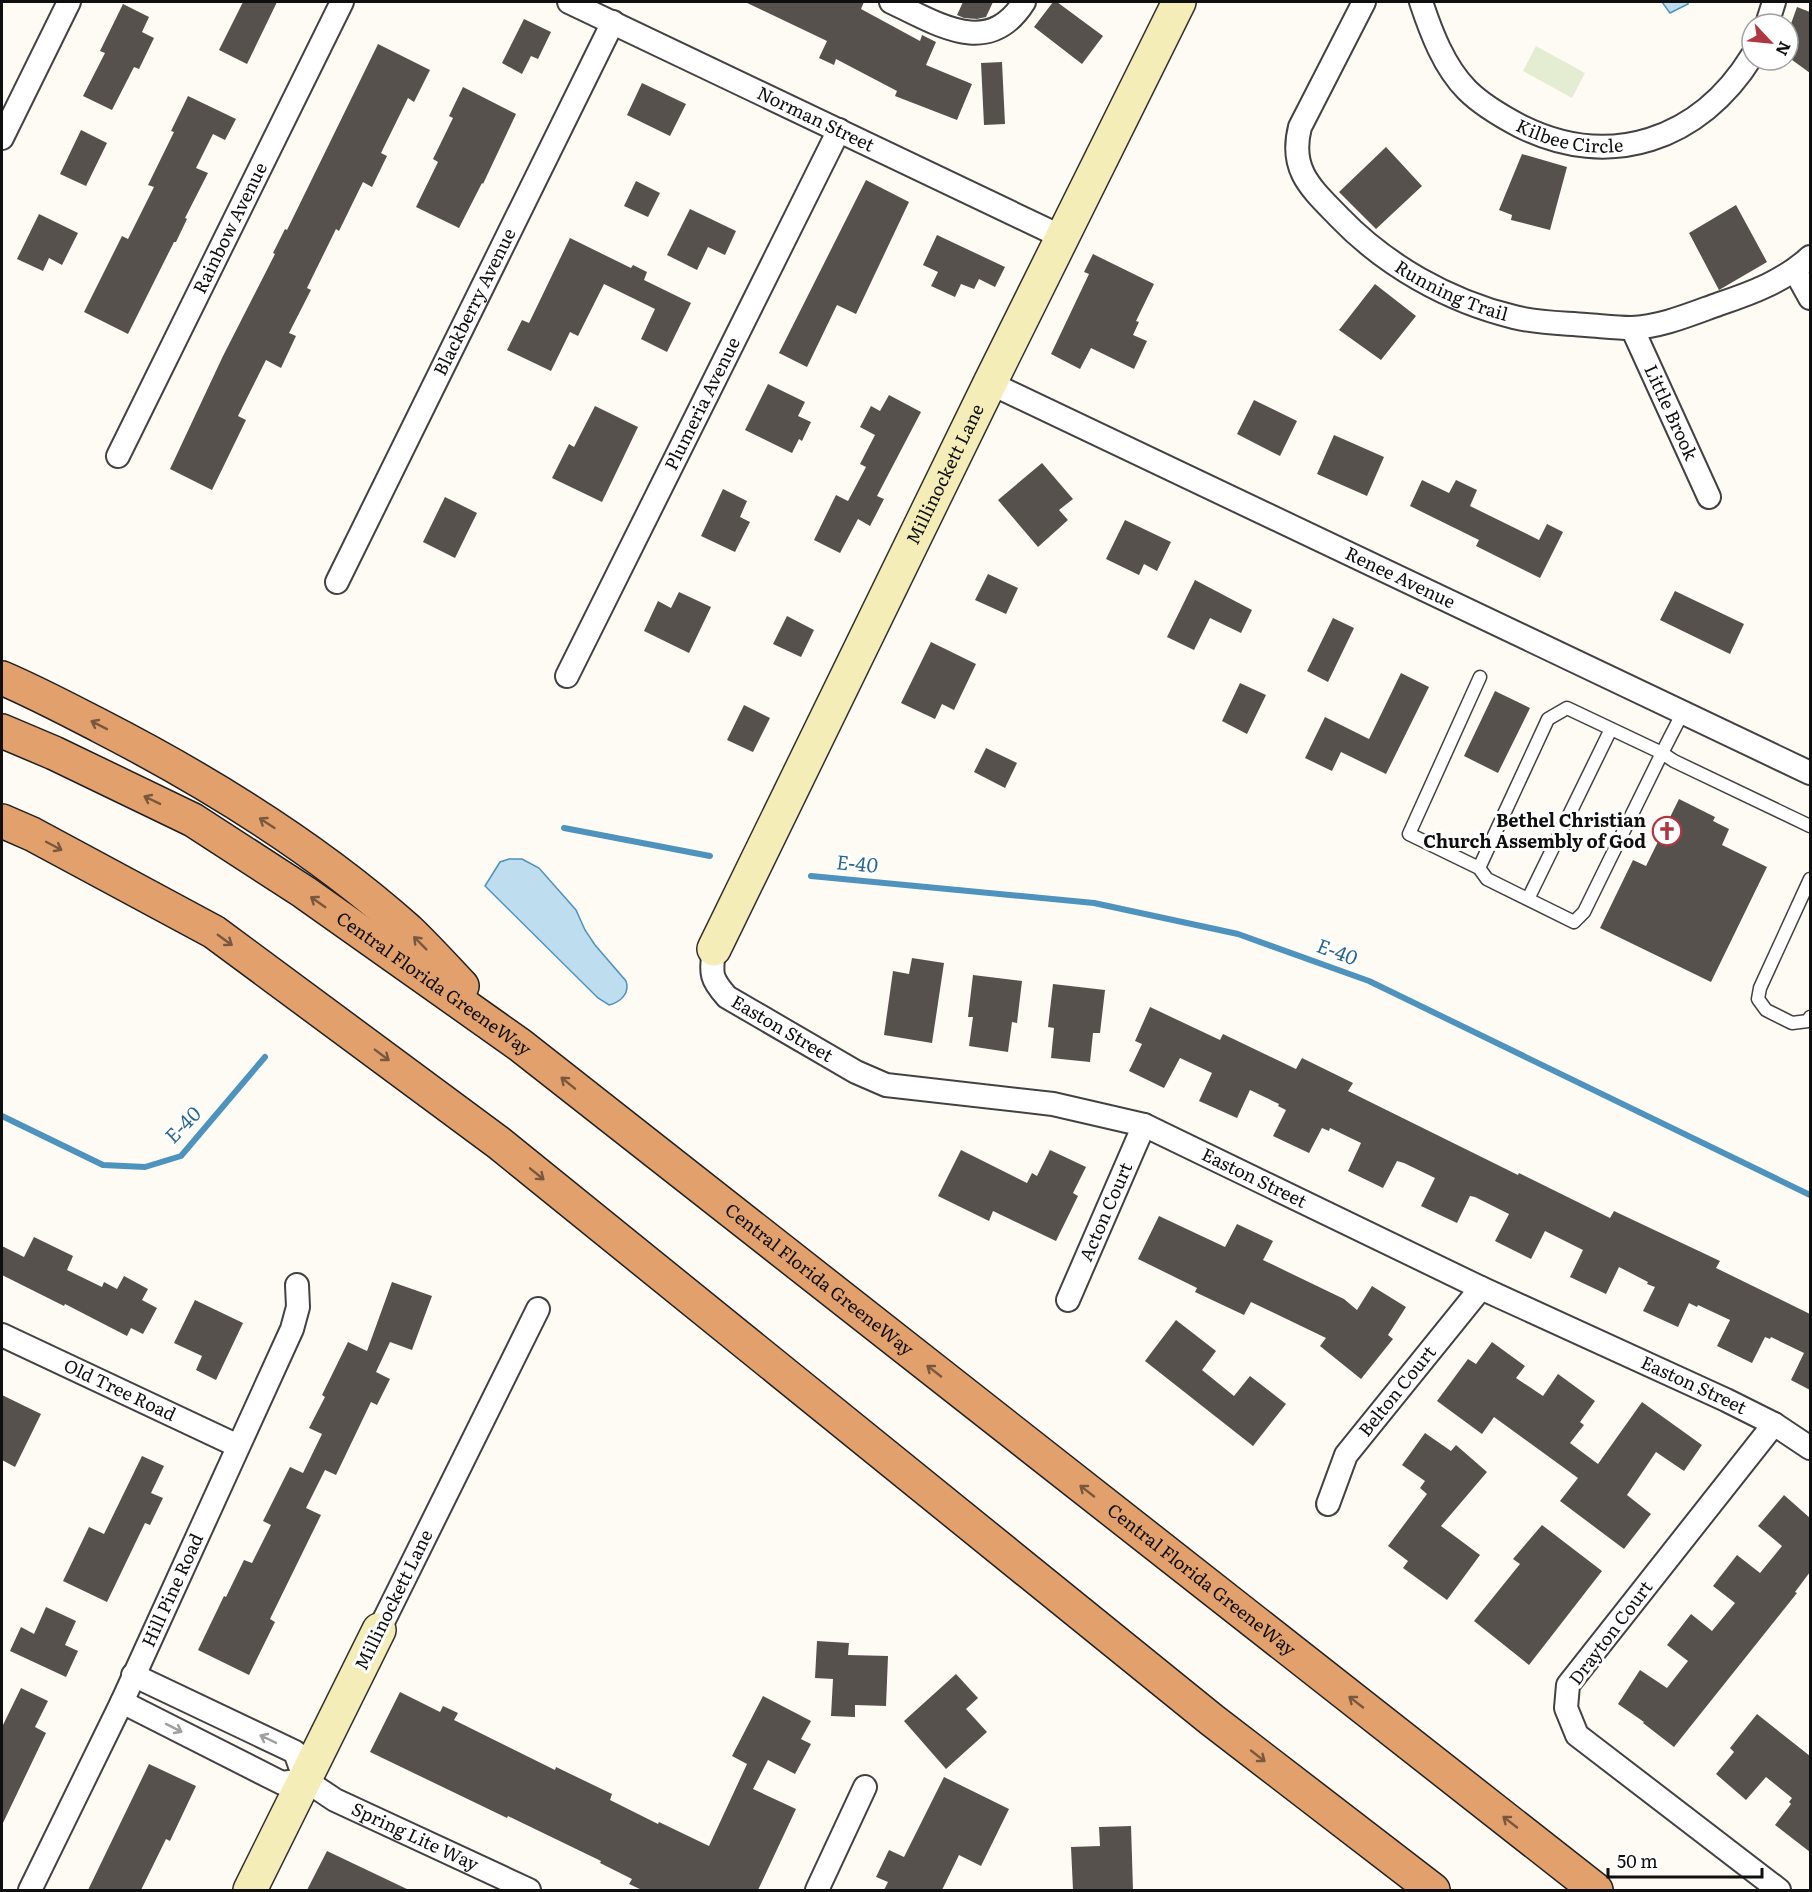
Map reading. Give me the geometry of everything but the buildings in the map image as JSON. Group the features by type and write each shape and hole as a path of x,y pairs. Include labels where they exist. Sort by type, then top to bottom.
{"highway":[{"path":"2,678 154,753 306,849 409,931 520,1045"},
{"name":"Central Florida GreeneWay","path":"2,731 54,753 193,820 303,892 520,1045 1596,1890"},
{"path":"2,821 32,834 214,932 375,1050 499,1143 1212,1720 1433,1890"},
{"path":"1370,1842 1396,1890"}],"street":[{"path":"2,138 69,2"},
{"name":"Rainbow Avenue","path":"118,456 342,2"},
{"name":"Norman Street","path":"569,2 1062,237"},
{"path":"891,2 948,28 973,34 993,30 1012,18 1024,2"},
{"name":"Millinockett Lane","path":"714,950 990,383 1179,2"},
{"name":"Running Trail","path":"1364,2 1300,127 1296,143 1297,160 1303,176 1317,193 1358,237 1388,259 1450,295 1516,318 1552,323 1632,328 1669,322 1734,299 1772,284 1803,264"},
{"name":"Kilbee Circle","path":"1421,2 1433,35 1466,89 1491,109 1532,132 1554,140 1588,147 1612,147 1631,145 1657,137 1683,125 1710,106 1728,89 1740,72"},
{"name":"Blackberry Avenue","path":"337,582 613,22"},
{"name":"Plumeria Avenue","path":"567,676 839,130"},
{"path":"1803,264 1810,298"},
{"name":"Little Brook","path":"1632,328 1709,497"},
{"name":"Renee Avenue","path":"990,383 1810,773"},
{"name":"Easton Street","path":"714,950 712,970 716,984 728,997 856,1072 886,1085 1053,1104 1144,1125 1481,1288 1774,1424 1810,1448"},
{"name":"Acton Court","path":"1068,1300 1144,1125"},
{"name":"Hill Pine Road","path":"30,1890 122,1702 292,1329 298,1307 297,1285"},
{"name":"Belton Court","path":"1328,1504 1346,1455 1481,1288"},
{"name":"Millinockett Lane","path":"250,1890 537,1309"},
{"name":"Old Tree Road","path":"2,1335 238,1446"},
{"name":"Drayton Court","path":"1774,1424 1568,1685 1566,1708 1577,1735 1779,1890"},
{"path":"122,1702 282,1783 305,1780 295,1752 133,1675"},
{"name":"Spring Lite Way","path":"305,1780 335,1800 529,1890"},
{"path":"817,1890 865,1787"}],"lane":[{"path":"1480,677 1409,834 1479,868 1487,879 1574,922 1584,912 1683,712"},
{"path":"1479,868 1548,719 1567,708 1810,826"},
{"path":"1528,899 1611,729"},
{"path":"1810,879 1760,988 1758,999 1766,1010 1792,1023 1808,1021 1810,1017"}],"green space":[{"path":"1536,46 1585,73 1572,98 1523,71"}],"water":[{"path":"1662,2 1688,2 1688,4 1670,13"},
{"path":"522,859 539,868 576,910 595,945 626,981 626,993 621,999 609,1005 598,998 485,886 500,862"}],"waterway":[{"name":"E-40","path":"564,828 710,856"},
{"name":"E-40","path":"811,876 1094,903 1238,934 1369,981 1810,1195"},
{"name":"E-40","path":"2,1116 103,1165 145,1167 181,1156 265,1057"}],"place":[{"name":"Bethel Christian Church Assembly of God","path":"1667,831"}]}
